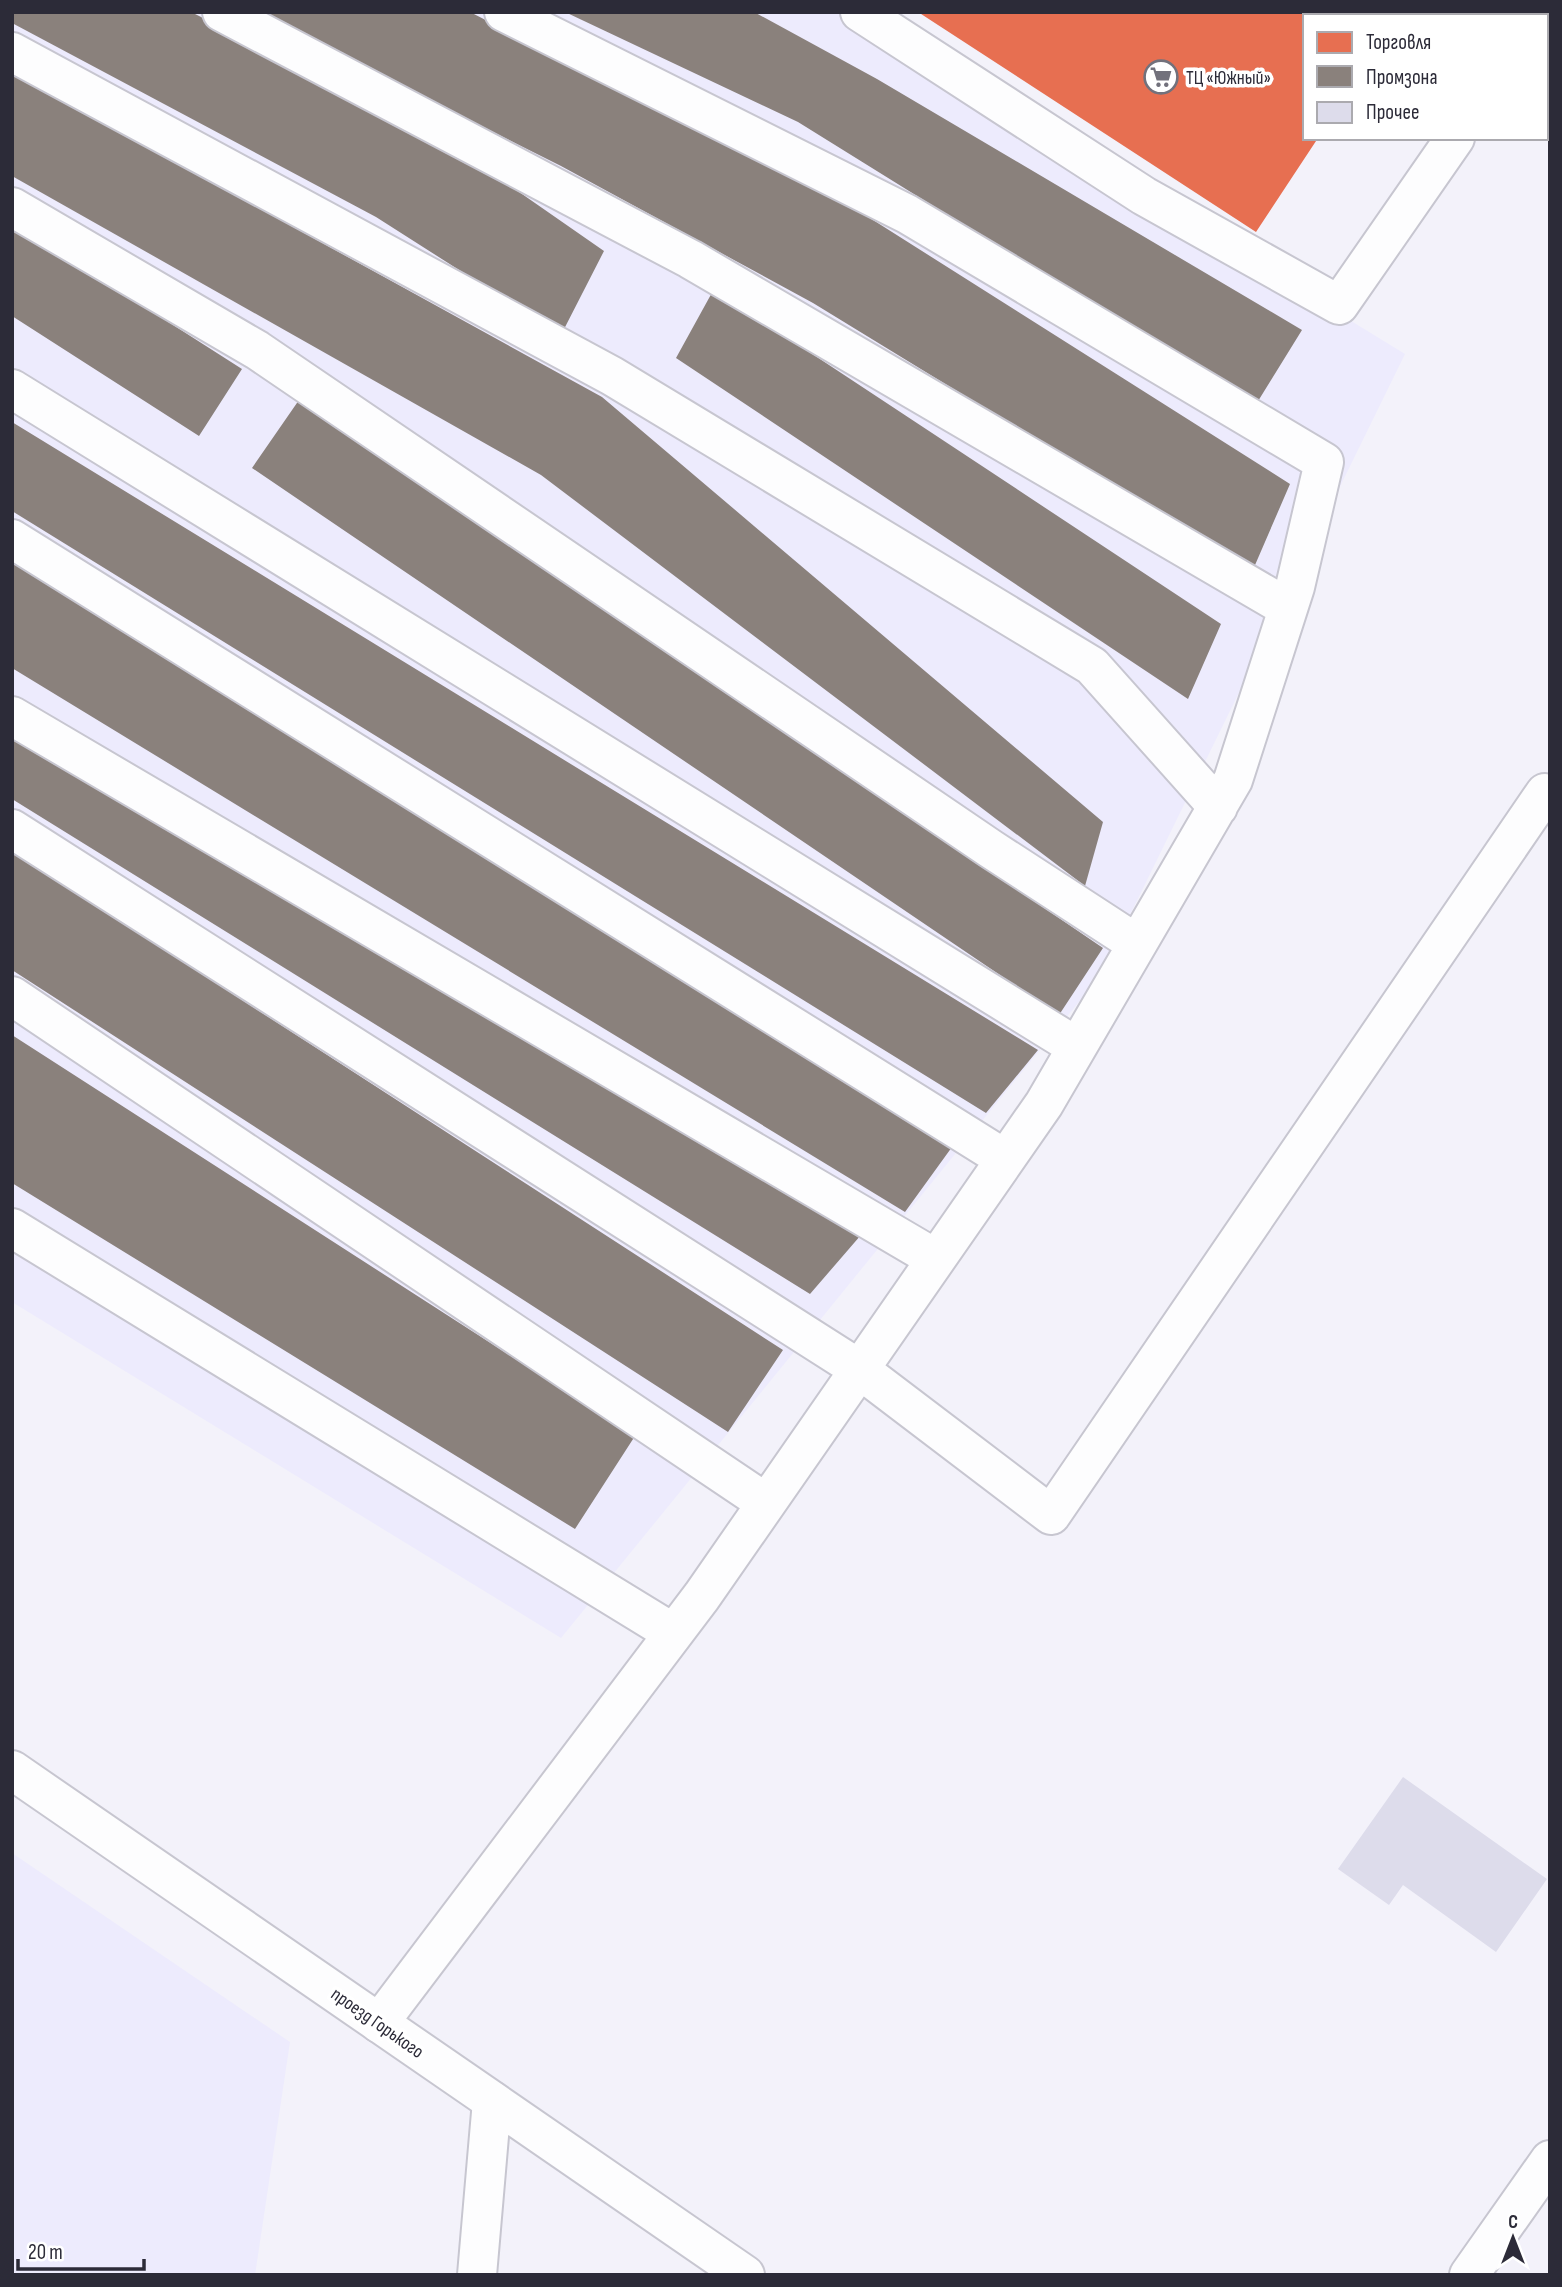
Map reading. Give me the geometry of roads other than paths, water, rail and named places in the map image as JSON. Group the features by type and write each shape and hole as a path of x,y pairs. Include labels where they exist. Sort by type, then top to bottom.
{"main road":[{"path":"222,12 690,259 1289,608"},
{"path":"379,2023 673,1633 1044,1104 1233,780 1289,608 1324,462 907,214 504,12"},
{"path":"860,12 1144,196 1339,305 1454,140"},
{"path":"12,52 612,376 1092,666 1218,807"},
{"path":"12,207 257,350 992,849 1137,944"},
{"path":"12,389 1077,1046"},
{"path":"12,539 1005,1159"},
{"path":"12,716 936,1259"},
{"path":"12,829 859,1369 1051,1516 1545,793"},
{"path":"12,996 766,1503"},
{"path":"12,1228 673,1633"},
{"name":"проезд Горького","path":"12,1770 744,2275"},
{"path":"477,2275 492,2101"},
{"path":"1469,2275 1550,2160"}],"place":[{"name":"ТЦ «Южный»","path":"1161,77"}]}
